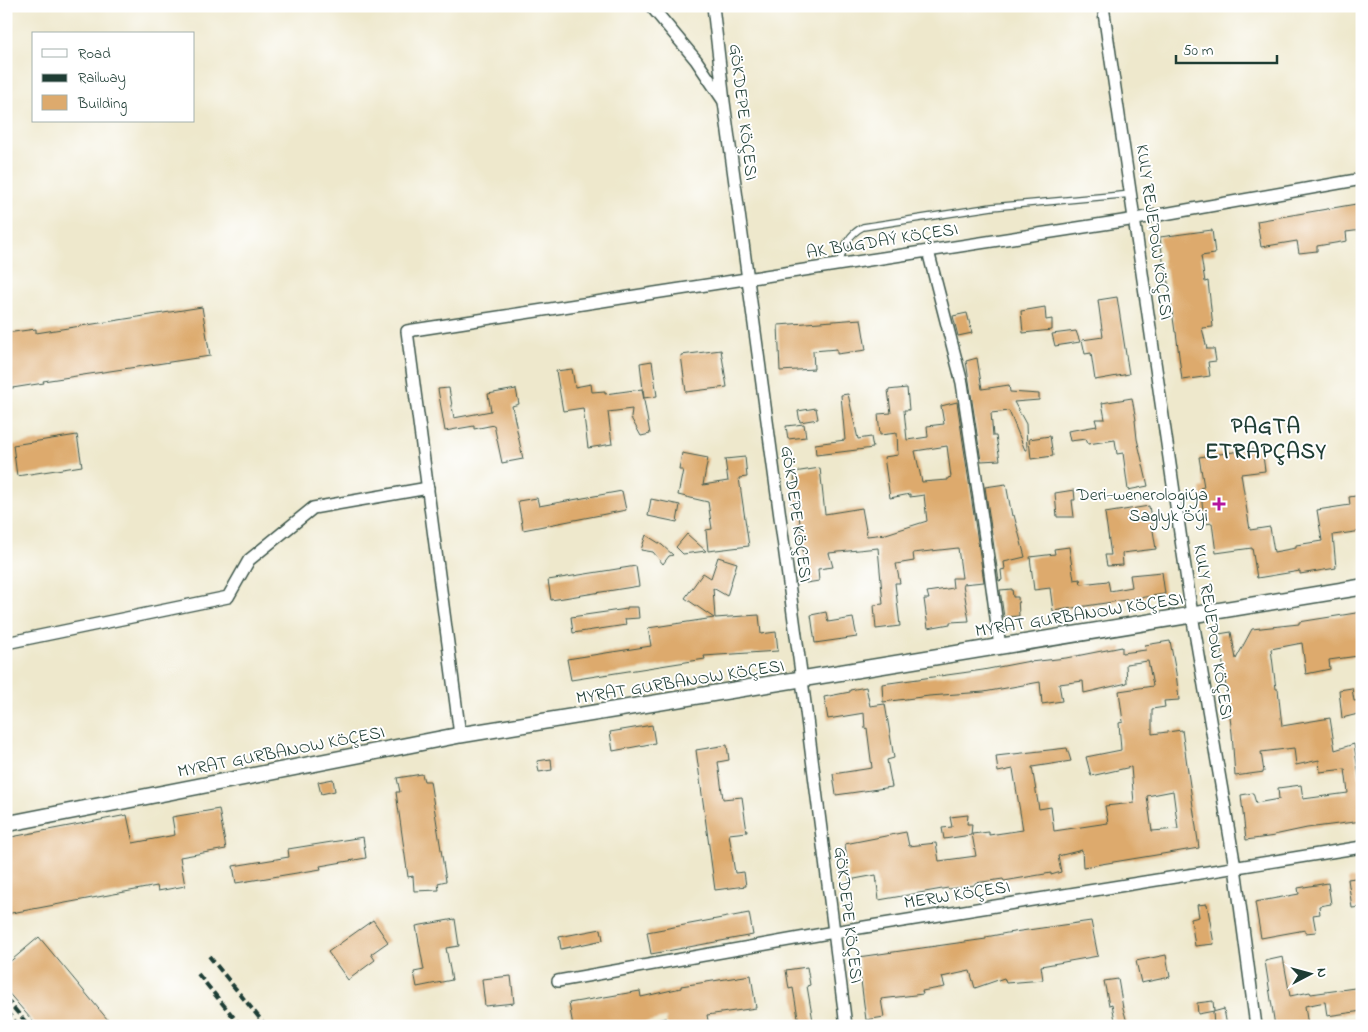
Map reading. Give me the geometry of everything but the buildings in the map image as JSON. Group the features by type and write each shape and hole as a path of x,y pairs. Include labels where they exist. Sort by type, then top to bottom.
{"street":[{"path":"651,6 696,60 724,102"},
{"name":"GÖKDEPE KÖÇESI","path":"713,6 724,102 802,680 846,1026"},
{"name":"KULY REJEPOW KÖÇESI","path":"1103,6 1136,219 1192,614 1234,867 1256,1026"},
{"name":"AK BUGDAÝ KÖÇESI","path":"428,488 407,331 1136,219 1362,179"},
{"path":"928,251 962,383 1000,647"},
{"path":"6,643 228,597 249,560 313,508 428,488 460,735"},
{"name":"MYRAT GURBANOW KÖÇESI","path":"6,824 460,735 1362,587"},
{"name":"MERW KÖÇESI","path":"558,981 834,932 1362,847"}],"lane":[{"path":"839,264 847,241 854,231 863,227 992,207 1132,194"}],"railway":[{"path":"209,956 266,1026"},
{"path":"198,974 241,1026"},
{"path":"6,999 29,1026"},
{"path":"6,1011 19,1026"}],"place":[{"name":"Deri-wenerologiýa Saglyk Öýi","path":"1219,504"}],"district":[{"name":"PAGTA ETRAPÇASY","path":"1266,438"}]}
